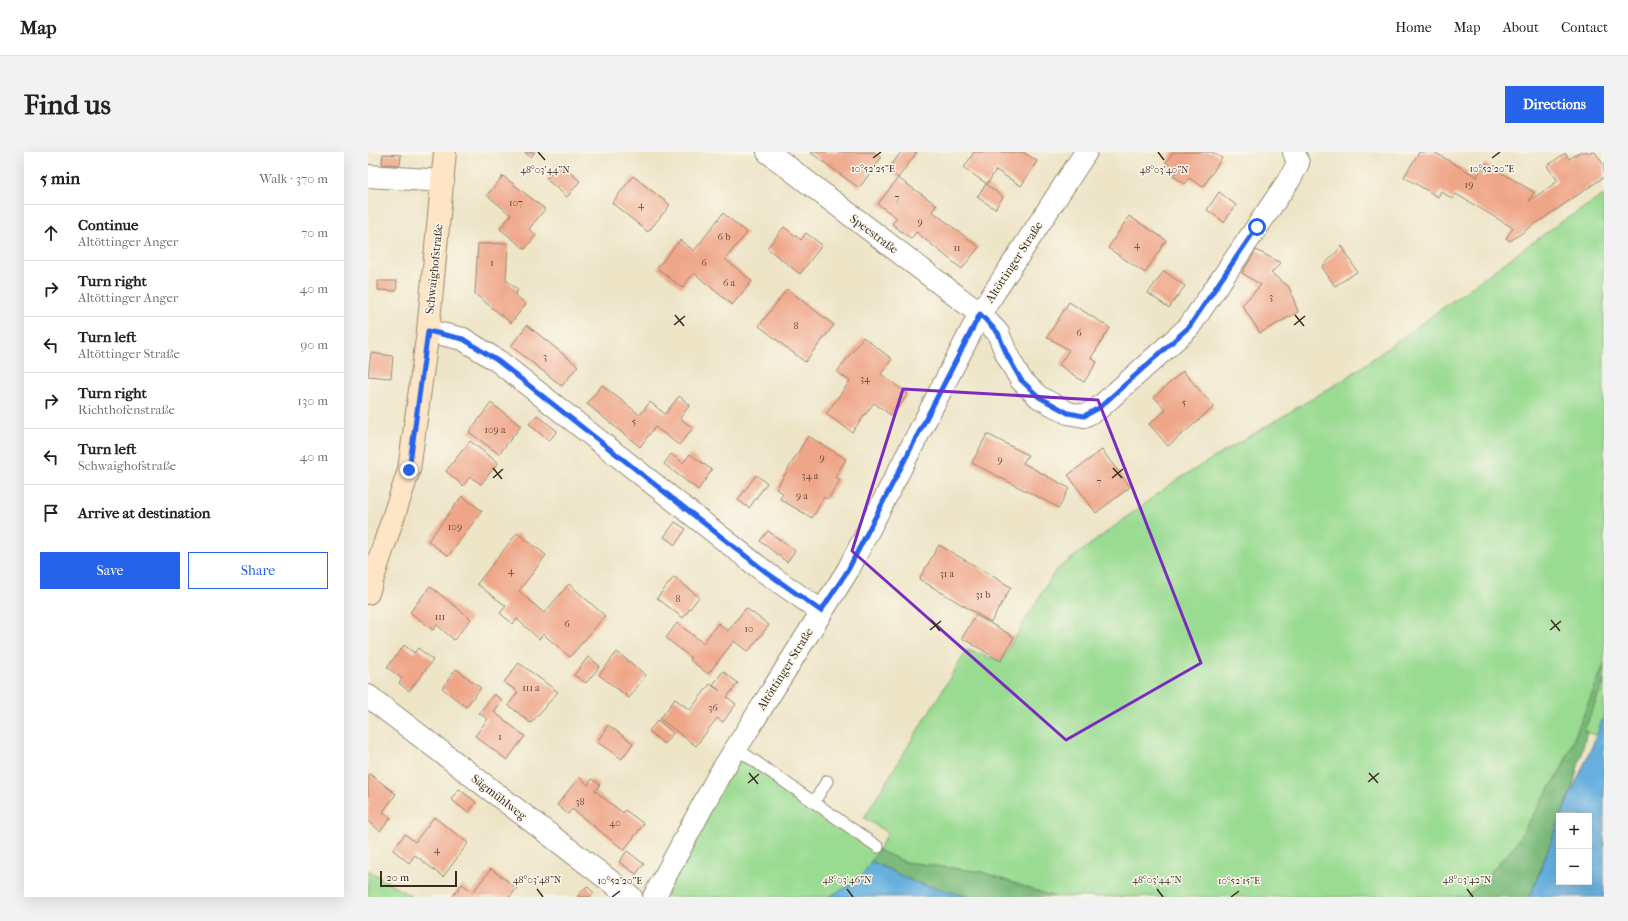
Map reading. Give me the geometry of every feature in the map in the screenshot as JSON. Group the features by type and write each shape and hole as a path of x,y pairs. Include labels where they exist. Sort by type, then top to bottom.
{"street":[{"name":"Schwaighofstraße","path":"368,593 409,470 428,331 445,152"},
{"name":"Speestraße","path":"768,152 980,314 998,333 1007,355 1021,380 1039,397 1068,413 1084,416 1099,408 1189,327 1291,177 1298,163 1294,152"},
{"name":"Altöttinger Straße","path":"654,897 718,777 848,570 980,314 1086,152"},
{"path":"368,176 443,182"},
{"path":"428,331 463,339 498,361 766,572 821,611"},
{"name":"Sägmühlweg","path":"368,696 631,897"}],"lane":[{"path":"736,748 878,847"},
{"path":"814,802 827,781"}],"highlighted area":[{"path":"903,389 1098,400 1201,663 1066,740 852,551"}],"green space":[{"path":"1604,195 1604,665 1562,768 1513,848 1467,897 1054,897 982,872 905,862 878,851 860,879 829,897 665,897 736,748 878,850 888,833 864,818 967,650 1001,661 1055,571 1175,481 1345,379 1558,224"},
{"path":"1604,665 1604,681 1584,731 1587,732 1573,785 1562,813 1556,813 1556,830 1531,894 1527,897 1467,897 1513,848 1562,768"},
{"path":"1604,681 1604,714 1597,736 1584,731"},
{"path":"878,850 905,862 982,872 1054,897 969,897 914,882 871,861"},
{"path":"368,870 412,897 368,897"}],"water":[{"path":"1604,714 1604,897 1527,897 1531,894 1556,830 1556,885 1592,885 1592,813 1562,813 1600,727"},
{"path":"871,861 914,882 969,897 829,897 860,879"}],"building":[{"path":"524,152 535,152 531,157"},
{"path":"810,152 874,152 881,158 859,188"},
{"path":"901,152 917,152 898,178 888,170"},
{"path":"974,152 1023,152 1037,161 1021,186 996,170 987,184 964,168"},
{"path":"1173,152 1212,152 1222,158 1203,187 1189,178 1185,184 1173,176 1177,170 1166,163"},
{"path":"1419,152 1434,152 1477,177 1485,163 1534,192 1529,201 1558,181 1547,166 1565,153 1569,159 1580,152 1595,152 1604,165 1604,177 1510,241 1506,238 1513,228 1456,194 1452,199 1441,191 1438,197 1404,177"},
{"path":"383,154 401,155 400,165 382,164"},
{"path":"559,163 580,181 567,197 546,179"},
{"path":"503,176 545,209 529,229 536,235 525,249 500,229 511,215 487,195"},
{"path":"633,176 670,205 648,232 612,203"},
{"path":"898,178 937,205 932,211 979,247 962,269 916,232 911,239 892,224 897,218 878,204"},
{"path":"986,184 1003,197 995,209 977,197"},
{"path":"1219,192 1236,205 1224,222 1207,210"},
{"path":"723,213 747,233 725,259 752,281 732,305 694,273 682,288 657,268 680,240 694,251"},
{"path":"1129,216 1166,240 1145,273 1108,248"},
{"path":"784,227 801,240 806,233 822,245 800,274 767,248"},
{"path":"508,243 506,280 518,290 515,295 526,304 511,323 475,294 478,244"},
{"path":"1342,246 1357,272 1335,286 1322,267"},
{"path":"1256,250 1281,263 1271,273 1289,287 1298,312 1260,333 1242,305 1261,285 1242,273"},
{"path":"1164,271 1185,286 1169,308 1148,293"},
{"path":"378,281 397,281 396,291 378,290"},
{"path":"787,289 834,325 805,362 759,326"},
{"path":"1069,302 1110,328 1091,358 1097,362 1084,382 1059,365 1069,350 1047,337"},
{"path":"527,325 578,366 562,386 511,346"},
{"path":"863,337 892,359 881,374 908,394 892,416 874,403 852,432 826,414 850,381 837,372"},
{"path":"371,353 393,356 391,378 368,376"},
{"path":"1183,371 1214,407 1168,446 1149,424 1166,410 1154,397"},
{"path":"602,385 640,415 650,402 665,414 679,396 690,405 680,418 693,428 679,445 655,427 640,447 587,404"},
{"path":"491,403 521,426 499,454 469,432"},
{"path":"537,415 557,431 549,441 529,424"},
{"path":"987,434 1028,455 1023,463 1069,488 1059,508 972,463"},
{"path":"808,436 846,459 835,477 840,480 828,499 824,497 812,518 780,499 783,493 776,489"},
{"path":"470,441 498,463 481,484 470,477 463,486 446,471"},
{"path":"1102,450 1130,487 1096,513 1068,475"},
{"path":"671,454 683,463 690,454 712,470 698,490 664,464"},
{"path":"756,475 767,483 749,508 738,500"},
{"path":"462,496 482,511 448,556 428,541"},
{"path":"675,522 686,529 675,545 664,537"},
{"path":"768,531 795,551 787,562 760,541"},
{"path":"517,533 546,555 519,591 544,613 569,584 605,616 570,657 543,634 539,639 517,619 513,624 500,613 506,606 477,584"},
{"path":"939,545 1011,587 991,622 919,579"},
{"path":"674,577 699,597 683,618 657,598"},
{"path":"430,586 471,619 454,640 437,625 433,630 410,612"},
{"path":"746,608 769,625 748,652 734,641 708,674 666,638 677,623 703,643 718,623 728,631"},
{"path":"976,615 1014,637 1001,661 962,638"},
{"path":"404,645 414,653 418,648 433,660 409,691 399,683 402,679 387,667"},
{"path":"617,652 646,675 629,698 599,675"},
{"path":"588,657 600,666 586,683 574,675"},
{"path":"519,663 558,692 531,723 508,705 518,692 504,682"},
{"path":"456,669 481,688 466,707 442,688"},
{"path":"723,671 738,683 727,697 736,704 723,722 717,718 696,746 660,719 675,699 690,710 710,684 720,691 713,685"},
{"path":"494,694 502,700 494,712 525,736 507,760 475,736 488,719 479,713"},
{"path":"658,720 673,733 664,744 649,731"},
{"path":"608,725 633,743 622,759 597,742"},
{"path":"370,774 396,794 383,812 391,818 380,831 368,821 368,777"},
{"path":"579,777 588,785 592,779 600,785 595,791 623,813 625,810 644,824 624,850 572,809 568,814 557,805"},
{"path":"459,789 476,802 468,813 451,799"},
{"path":"434,817 468,843 443,877 415,855 409,863 393,850 405,834 415,842"},
{"path":"627,851 644,864 636,874 619,862"},
{"path":"491,869 517,888 510,897 452,897 462,884 473,892"},
{"path":"587,886 594,893 590,897 577,897"}],"route":[{"path":"409,470 428,331 463,339 498,361 766,572 821,611 848,570 980,314 998,333 1007,355 1021,380 1039,397 1068,413 1084,416 1099,408 1189,327 1257,227"}]}
